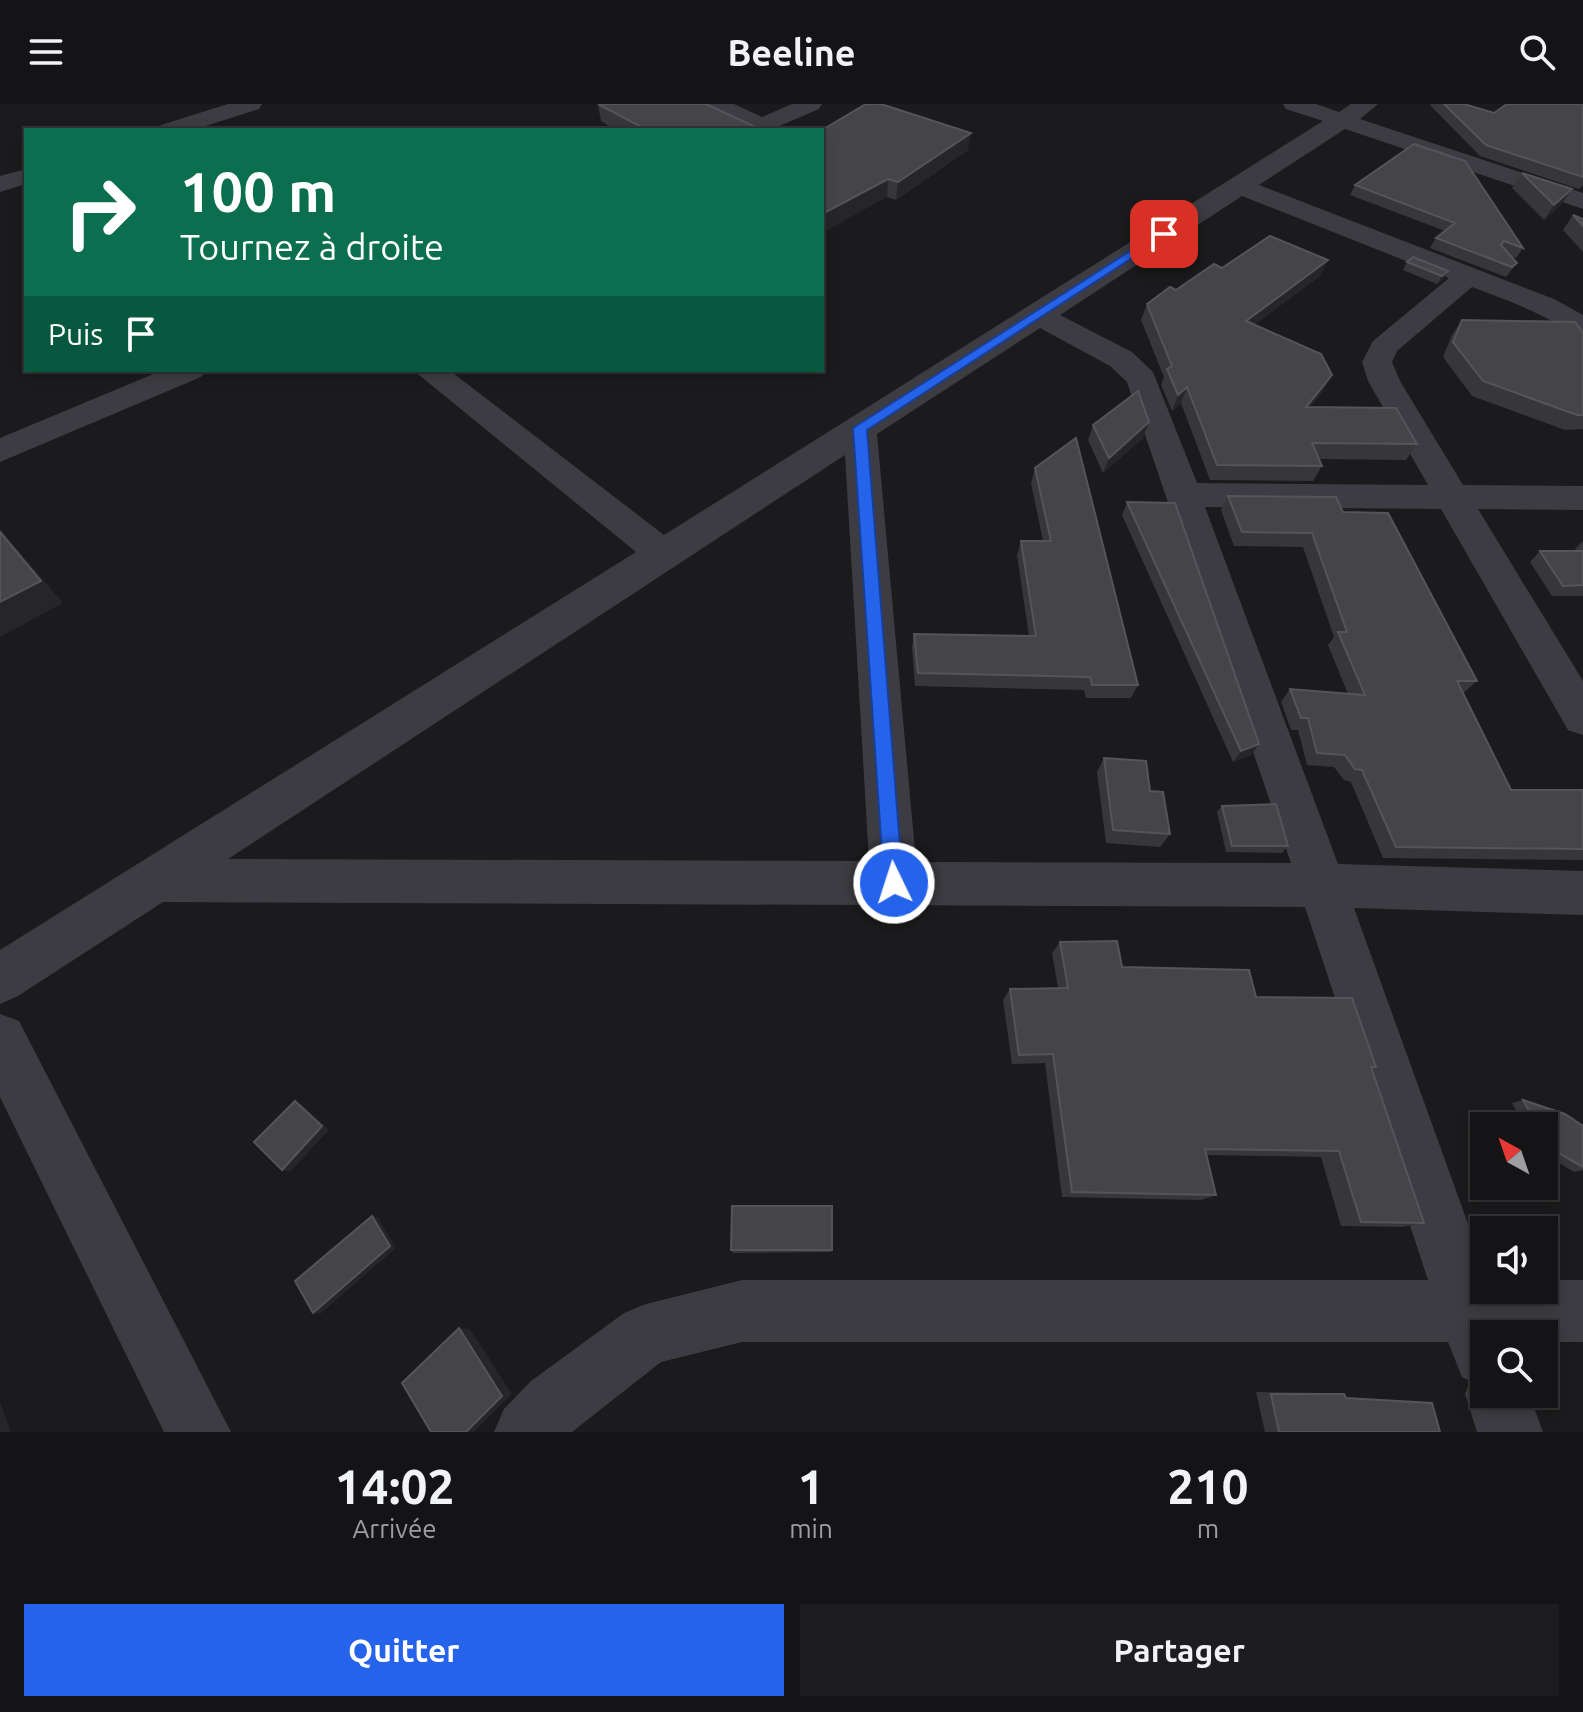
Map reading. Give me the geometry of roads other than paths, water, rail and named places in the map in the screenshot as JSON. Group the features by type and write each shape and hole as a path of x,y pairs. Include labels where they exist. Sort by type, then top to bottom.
{"street":[{"path":"175,128 251,104"},
{"path":"715,104 756,128 811,104"},
{"path":"1294,104 1354,112 1583,201"},
{"path":"0,979 1354,112"},
{"path":"0,184 24,177"},
{"path":"1239,186 1544,305 1568,317 1583,330"},
{"path":"1469,275 1384,347 1377,362 1384,381 1583,718"},
{"path":"1038,315 1121,359 1142,379 1322,885 1472,1320"},
{"path":"0,451 185,372"},
{"path":"432,372 664,554"},
{"path":"860,428 894,883"},
{"path":"1183,495 1583,498"},
{"path":"156,880 1322,885 1583,893"},
{"path":"0,1040 198,1432"},
{"path":"527,1432 554,1404 646,1335 742,1311 1470,1333"},
{"path":"1539,1320 1583,1311"},
{"path":"1502,1408 1510,1432"}]}
